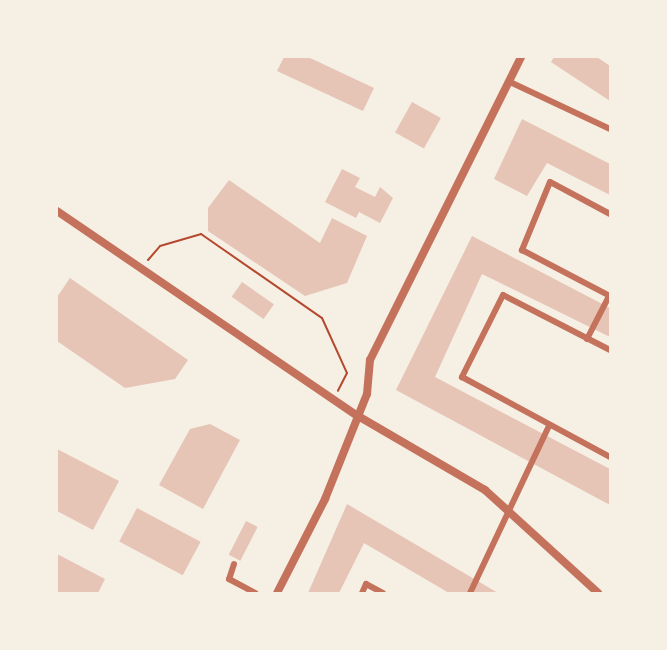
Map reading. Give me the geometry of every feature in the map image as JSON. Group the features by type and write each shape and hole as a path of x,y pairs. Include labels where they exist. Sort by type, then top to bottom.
{"street":[{"path":"277,593 325,499 367,394 370,360 521,57"},
{"path":"510,82 610,129"},
{"path":"587,339 610,296 522,250 550,182 610,214"},
{"path":"57,212 358,416 485,490 598,593"},
{"path":"610,350 503,295 462,377 610,457"},
{"path":"470,593 511,513 549,426"},
{"path":"234,564 229,579 255,593"},
{"path":"362,593 366,584 383,593"}],"path":[{"path":"141,268 160,246 201,234 322,318 347,373 334,399"}],"building":[{"path":"284,57 308,57 374,88 363,111 277,71"},
{"path":"554,57 597,57 610,66 610,101 551,62"},
{"path":"412,102 441,118 424,149 395,133"},
{"path":"522,119 610,164 610,195 547,163 527,196 494,179"},
{"path":"342,169 360,178 355,187 375,197 380,187 393,198 380,223 359,212 356,218 325,202"},
{"path":"229,180 320,243 332,218 367,236 347,283 305,296 208,231 208,208"},
{"path":"472,236 610,308 610,337 482,274 435,377 610,469 610,505 396,390"},
{"path":"70,278 188,360 175,379 125,388 57,341 57,297"},
{"path":"242,282 274,304 264,319 232,297"},
{"path":"210,424 240,440 203,509 159,485 190,429"},
{"path":"57,449 119,481 93,530 57,511"},
{"path":"347,504 498,593 449,593 364,543 339,593 308,593"},
{"path":"137,508 201,542 183,575 119,542"},
{"path":"246,521 258,527 240,561 229,555"},
{"path":"57,554 105,579 98,593 57,593"}]}
